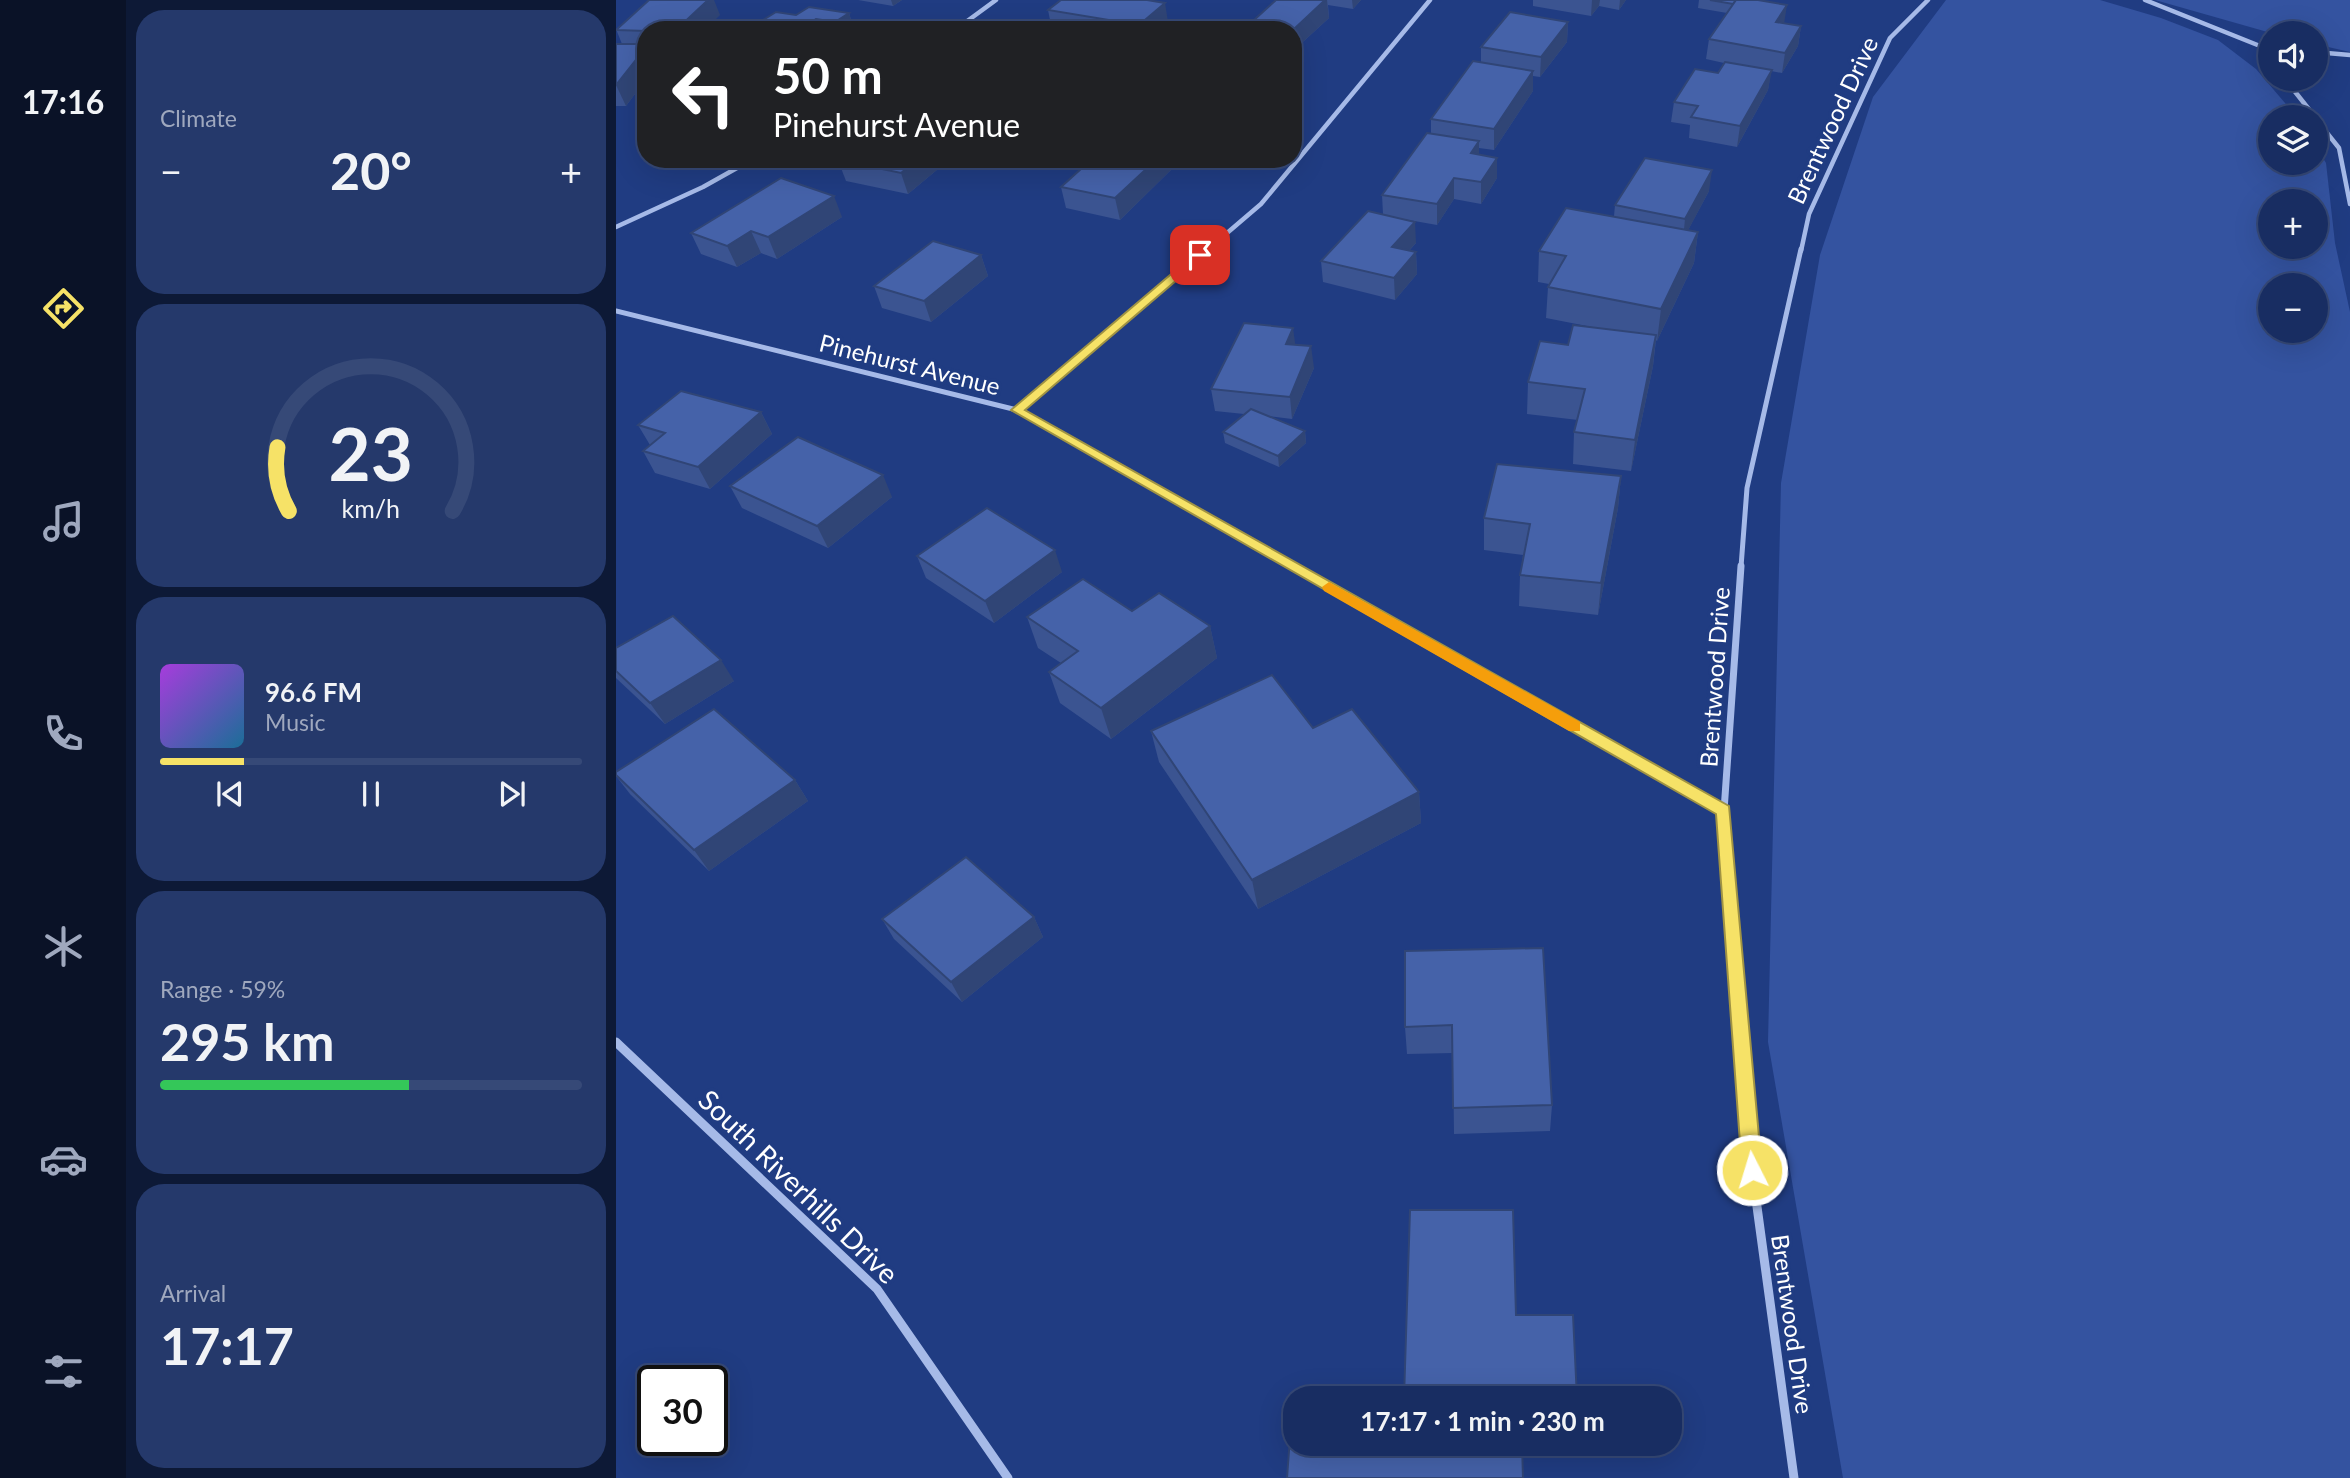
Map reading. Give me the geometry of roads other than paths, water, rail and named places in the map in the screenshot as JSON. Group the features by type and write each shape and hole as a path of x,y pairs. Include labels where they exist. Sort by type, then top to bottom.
{"street":[{"path":"967,21 996,0"},
{"path":"1302,155 1430,0"},
{"name":"Brentwood Drive","path":"1794,1478 1752,1170 1724,811 1747,488 1809,214 1891,38 1928,0"},
{"path":"2145,0 2258,46"},
{"path":"2328,53 2350,55"},
{"path":"2294,91 2305,105"},
{"path":"2328,134 2339,148 2350,204"},
{"path":"616,228 704,187 737,168"},
{"path":"1017,410 1261,204 1291,168"},
{"name":"Pinehurst Avenue","path":"616,311 1017,410 1724,811"},
{"name":"South Riverhills Drive","path":"616,1042 877,1289 1008,1478"}]}
